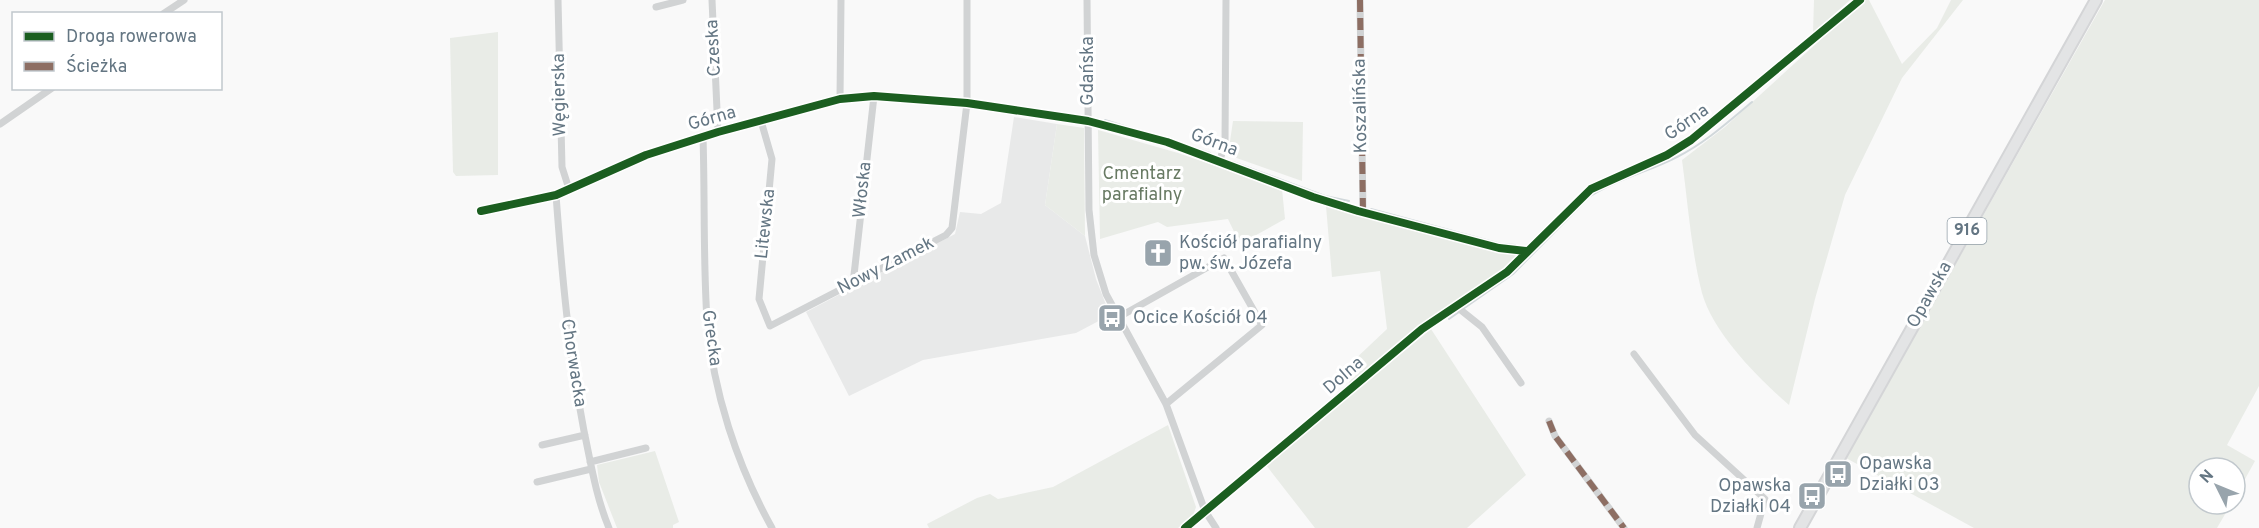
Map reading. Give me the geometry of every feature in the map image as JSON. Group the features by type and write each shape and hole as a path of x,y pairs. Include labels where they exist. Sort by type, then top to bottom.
{"main road":[{"name":"Opawska","path":"1800,528 2096,0"}],"street":[{"path":"166,12 184,0"},
{"name":"Węgierska","path":"558,0 562,167 569,189"},
{"path":"656,7 683,0"},
{"name":"Czeska","path":"712,0 718,132"},
{"path":"840,99 841,0"},
{"path":"967,0 967,103"},
{"name":"Gdańska","path":"1087,0 1089,210 1094,255 1106,294 1166,404 1205,511 1216,528"},
{"path":"1220,160 1225,143 1226,0"},
{"name":"Koszalińska","path":"1360,0 1363,212"},
{"name":"Górna","path":"481,211 556,195 646,154 718,132 840,99 874,96 967,103 1088,121 1167,142 1220,160 1313,197 1363,212 1499,248 1526,251 1591,189 1667,155 1691,140 1860,0"},
{"path":"0,124 49,90"},
{"name":"Włoska","path":"853,284 874,96"},
{"name":"Nowy Zamek","path":"770,326 946,235 952,228 967,103"},
{"name":"Litewska","path":"761,121 772,159 759,299 770,326"},
{"name":"Grecka","path":"703,137 708,322 723,412 752,491 772,528"},
{"name":"Chorwacka","path":"556,195 565,319 596,490 609,528"},
{"name":"Dolna","path":"1185,528 1422,329 1507,272 1526,251"},
{"path":"1119,317 1224,258 1262,325 1166,404"},
{"path":"1457,307 1482,327 1521,383"},
{"path":"1634,354 1695,435 1765,499 1756,528"},
{"path":"1549,420 1555,436 1624,528"},
{"path":"542,445 585,435"},
{"path":"537,482 646,447"}],"shaded area":[{"path":"1014,117 1057,124 1045,205 1085,236 1096,279 1110,315 1076,333 923,360 849,396 806,312 955,234 960,212 981,214 1001,203"}],"green space":[{"path":"1814,0 1850,0 1813,33"},
{"path":"1864,0 1869,0 1902,64 1937,28 1951,0 1963,0 1902,78 1845,195 1815,299 1789,405 1738,354 1716,324 1708,308 1702,293 1695,260 1682,160 1725,127"},
{"path":"2105,0 2259,0 2259,386 2227,445 2246,456 2187,456 2187,516 2224,516 2217,528 1974,528 1846,458"},
{"path":"498,32 498,175 456,176 453,172 450,38"},
{"path":"1233,121 1303,122 1302,181 1228,155"},
{"path":"1057,124 1084,128 1085,236 1045,205"},
{"name":"Cmentarz parafialny","path":"1098,130 1178,153 1282,189 1285,219 1240,244 1228,219 1167,227 1158,222 1100,239"},
{"path":"1326,206 1480,247 1523,253 1505,270 1420,326 1349,388 1351,363 1387,329 1380,271 1332,277"},
{"path":"1431,329 1526,475 1467,528 1315,528 1266,465"},
{"path":"1168,425 1196,507 1193,516 1178,528 929,528 927,524 977,498 990,494 998,499 1053,487"},
{"path":"655,451 679,522 673,525 673,528 617,528 599,482 597,465"},
{"path":"2247,456 2255,461 2247,475"}],"waterway":[{"path":"1841,11 1854,0"},
{"path":"1463,309 1513,274 1589,197 1610,185 1687,151 1716,132 1752,102"},
{"path":"1105,120 1210,153"},
{"path":"1233,162 1325,196 1349,201"},
{"path":"1371,209 1501,244 1515,245"},
{"path":"1449,319 1459,312"}],"marked path":[{"path":"1360,0 1363,212"},
{"path":"1549,421 1555,436 1624,528"}],"cycle path":[{"path":"1185,528 1422,329 1507,272 1591,189 1667,155 1691,140 1860,0"},
{"path":"481,211 556,195 646,155 718,132 840,99 874,96 967,103 1088,121 1167,142 1313,197 1358,211 1499,248 1526,251"}],"place":[{"name":"Kościół parafialny pw. św. Józefa","path":"1158,253"},
{"name":"Ocice Kościół 04","path":"1112,318"},
{"name":"Opawska Działki 03","path":"1838,474"},
{"name":"Opawska Działki 04","path":"1812,496"}]}
